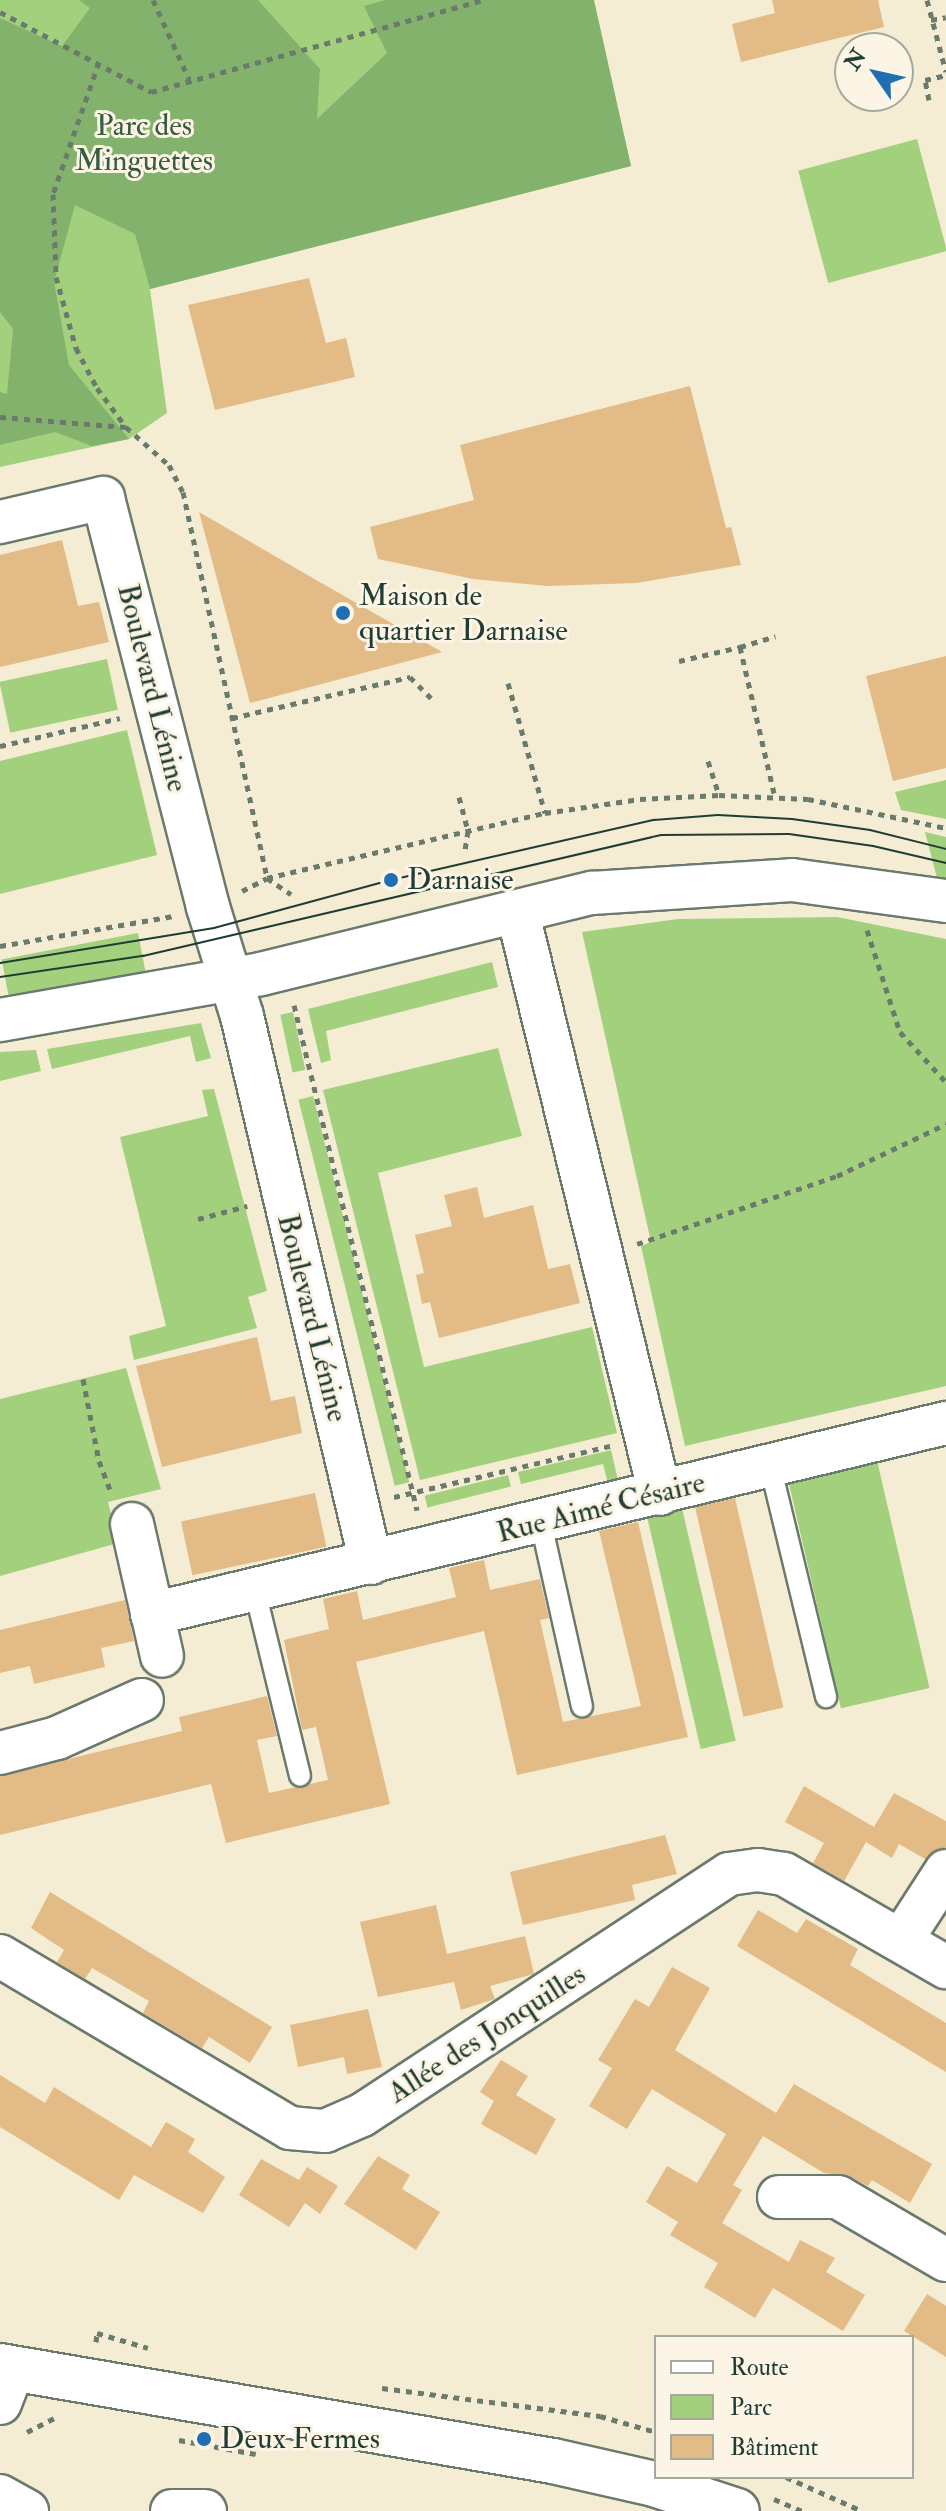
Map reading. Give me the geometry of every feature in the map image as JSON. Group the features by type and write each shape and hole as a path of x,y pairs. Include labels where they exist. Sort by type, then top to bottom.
{"main road":[{"path":"4,2379 553,2461 654,2484 737,2511"}],"street":[{"name":"Boulevard Lénine","path":"0,522 103,498 208,907 236,998 371,1563"},
{"path":"0,1020 236,998 592,893 738,879 815,882 946,901"},
{"path":"518,914 605,1255 660,1494"},
{"name":"Rue Aimé Césaire","path":"152,1614 541,1523 946,1423"},
{"path":"132,1524 162,1656"},
{"path":"0,1753 57,1738 142,1700"},
{"name":"Allée des Jonquilles","path":"0,1956 290,2128 325,2131 362,2115 729,1874 758,1870 784,1874 946,1967"},
{"path":"902,1939 946,1871"},
{"path":"779,2197 838,2197 946,2260"},
{"path":"0,2496 27,2511"},
{"path":"172,2511 205,2511"}],"lane":[{"path":"770,1465 826,1697"},
{"path":"541,1523 582,1706"},
{"path":"255,1591 300,1776"}],"path":[{"path":"153,0 189,79"},
{"path":"0,12 151,92 483,0"},
{"path":"927,0 946,74 925,80 929,100"},
{"path":"931,20 946,17"},
{"path":"99,62 53,194 56,277 76,348 126,427 169,465 183,492 267,878 291,894"},
{"path":"0,417 126,427"},
{"path":"679,661 775,636"},
{"path":"740,647 775,797"},
{"path":"232,718 410,677 435,702"},
{"path":"508,683 545,813"},
{"path":"0,746 157,710"},
{"path":"708,761 719,795"},
{"path":"0,946 208,907 267,878 586,805 719,795 775,797 946,828"},
{"path":"459,797 468,831 465,851"},
{"path":"866,927 900,1032 946,1082"},
{"path":"236,998 297,1005 426,1550"},
{"path":"605,1255 837,1176 946,1124"},
{"path":"198,1219 283,1197"},
{"path":"83,1379 99,1461 114,1500 132,1524"},
{"path":"358,1505 646,1437"},
{"path":"790,2479 862,2511"}],"green space":[{"name":"Parc des Minguettes","path":"0,0 591,0 631,166 150,289 167,413 129,439 0,467"},
{"name":"Parc des Minguettes","path":"79,0 258,0 320,69 317,119 387,53 364,6 385,0 594,0 631,166 150,289 135,234 75,205 54,282 69,365 129,439 92,446 55,432 0,445 0,392 7,394 13,329 0,312 0,18 62,46 90,8"},
{"path":"917,139 946,251 828,283 798,171"},
{"path":"107,659 118,710 10,733 0,682"},
{"path":"127,730 157,855 0,894 0,761"},
{"path":"946,780 946,819 901,810 895,792"},
{"path":"925,832 946,837 946,880 937,878"},
{"path":"837,917 946,939 946,1386 685,1446 641,1246 651,1242 582,932 678,919"},
{"path":"138,933 147,978 10,1005 2,960"},
{"path":"492,962 498,987 326,1031 331,1060 321,1063 308,1009"},
{"path":"293,1012 305,1070 293,1072 280,1015"},
{"path":"201,1023 211,1058 196,1062 190,1036 52,1069 47,1049"},
{"path":"498,1048 522,1136 378,1173 424,1367 592,1327 617,1433 420,1480 323,1090"},
{"path":"36,1050 41,1071 0,1081 0,1052"},
{"path":"214,1089 267,1291 248,1297 257,1328 134,1360 129,1336 166,1326 120,1137 208,1116 202,1090"},
{"path":"313,1096 409,1482 395,1486 298,1100"},
{"path":"126,1368 161,1489 108,1502 118,1543 0,1576 0,1399"},
{"path":"611,1450 620,1489 610,1491 603,1464 521,1484 518,1472"},
{"path":"876,1456 930,1688 841,1708 787,1476"},
{"path":"508,1475 511,1487 427,1507 425,1496"},
{"path":"682,1508 736,1741 701,1749 647,1516"}],"building":[{"path":"772,0 878,0 884,27 864,32 834,32 834,39 741,62 732,24 775,13"},
{"path":"309,278 326,343 346,338 355,377 215,410 188,305"},
{"path":"690,386 726,528 731,527 741,565 637,583 547,586 473,579 378,559 370,527 474,500 460,445"},
{"path":"199,512 304,573 442,652 250,703"},
{"path":"62,540 78,606 99,602 109,642 0,667 0,555"},
{"path":"946,656 946,768 893,781 866,676"},
{"path":"477,1187 484,1218 533,1205 548,1269 570,1264 580,1303 439,1338 430,1302 422,1304 416,1275 424,1273 415,1235 452,1226 444,1195"},
{"path":"257,1337 271,1401 295,1396 302,1433 162,1467 136,1366"},
{"path":"315,1493 326,1547 192,1575 181,1521"},
{"path":"735,1498 783,1707 743,1717 695,1507"},
{"path":"638,1522 688,1737 517,1775 484,1631 356,1662 390,1804 226,1843 211,1784 0,1835 0,1776 182,1731 179,1717 267,1696 277,1736 257,1740 269,1793 328,1780 316,1727 302,1730 284,1640 329,1629 323,1599 357,1591 363,1620 456,1597 449,1568 484,1560 490,1590 540,1579 549,1618 540,1620 563,1722 641,1706 599,1531"},
{"path":"125,1600 134,1641 101,1648 105,1667 34,1684 30,1666 0,1673 0,1630"},
{"path":"804,1786 874,1827 894,1793 946,1821 946,1847 925,1859 899,1844 892,1858 866,1842 844,1881 813,1863 824,1843 785,1822"},
{"path":"665,1835 677,1874 632,1885 635,1900 523,1925 510,1872"},
{"path":"50,1892 272,2027 250,2063 209,2037 202,2048 143,2013 149,2001 92,1968 85,1979 57,1962 64,1950 31,1928"},
{"path":"436,1905 447,1954 525,1936 534,1974 490,1986 495,1999 461,2010 454,1982 378,1997 360,1922"},
{"path":"758,1910 797,1933 806,1919 858,1949 850,1965 946,2023 946,2072 737,1946"},
{"path":"672,1967 710,1988 675,2050 776,2113 794,2084 932,2164 910,2203 872,2180 868,2186 849,2176 824,2173 763,2136 733,2185 742,2190 722,2223 789,2262 800,2240 835,2258 826,2272 865,2295 843,2331 773,2288 755,2318 704,2287 718,2263 670,2235 678,2222 646,2202 667,2166 697,2183 726,2134 652,2089 627,2129 589,2106 612,2068 598,2060 635,1999 649,2007"},
{"path":"368,2009 382,2067 347,2074 344,2057 298,2067 290,2025"},
{"path":"501,2060 528,2076 516,2095 556,2119 536,2155 481,2124 494,2101 480,2092"},
{"path":"0,2075 45,2103 54,2087 151,2147 166,2122 195,2139 188,2152 225,2177 203,2213 134,2175 119,2200 0,2127"},
{"path":"378,2156 410,2175 402,2189 440,2212 416,2250 344,2204"},
{"path":"261,2159 299,2180 307,2167 338,2186 320,2214 305,2203 289,2227 239,2195"},
{"path":"927,2294 946,2306 946,2357 914,2335 904,2331"}],"tram line":[{"path":"0,963 214,928 391,880 654,820 718,815 792,819 870,830 946,849"},
{"path":"0,977 143,956 661,835 789,834 873,846 946,863"}],"place":[{"name":"Maison de quartier Darnaise","path":"343,613"},
{"name":"Darnaise","path":"391,880"},
{"name":"Deux Fermes","path":"204,2439"}]}
